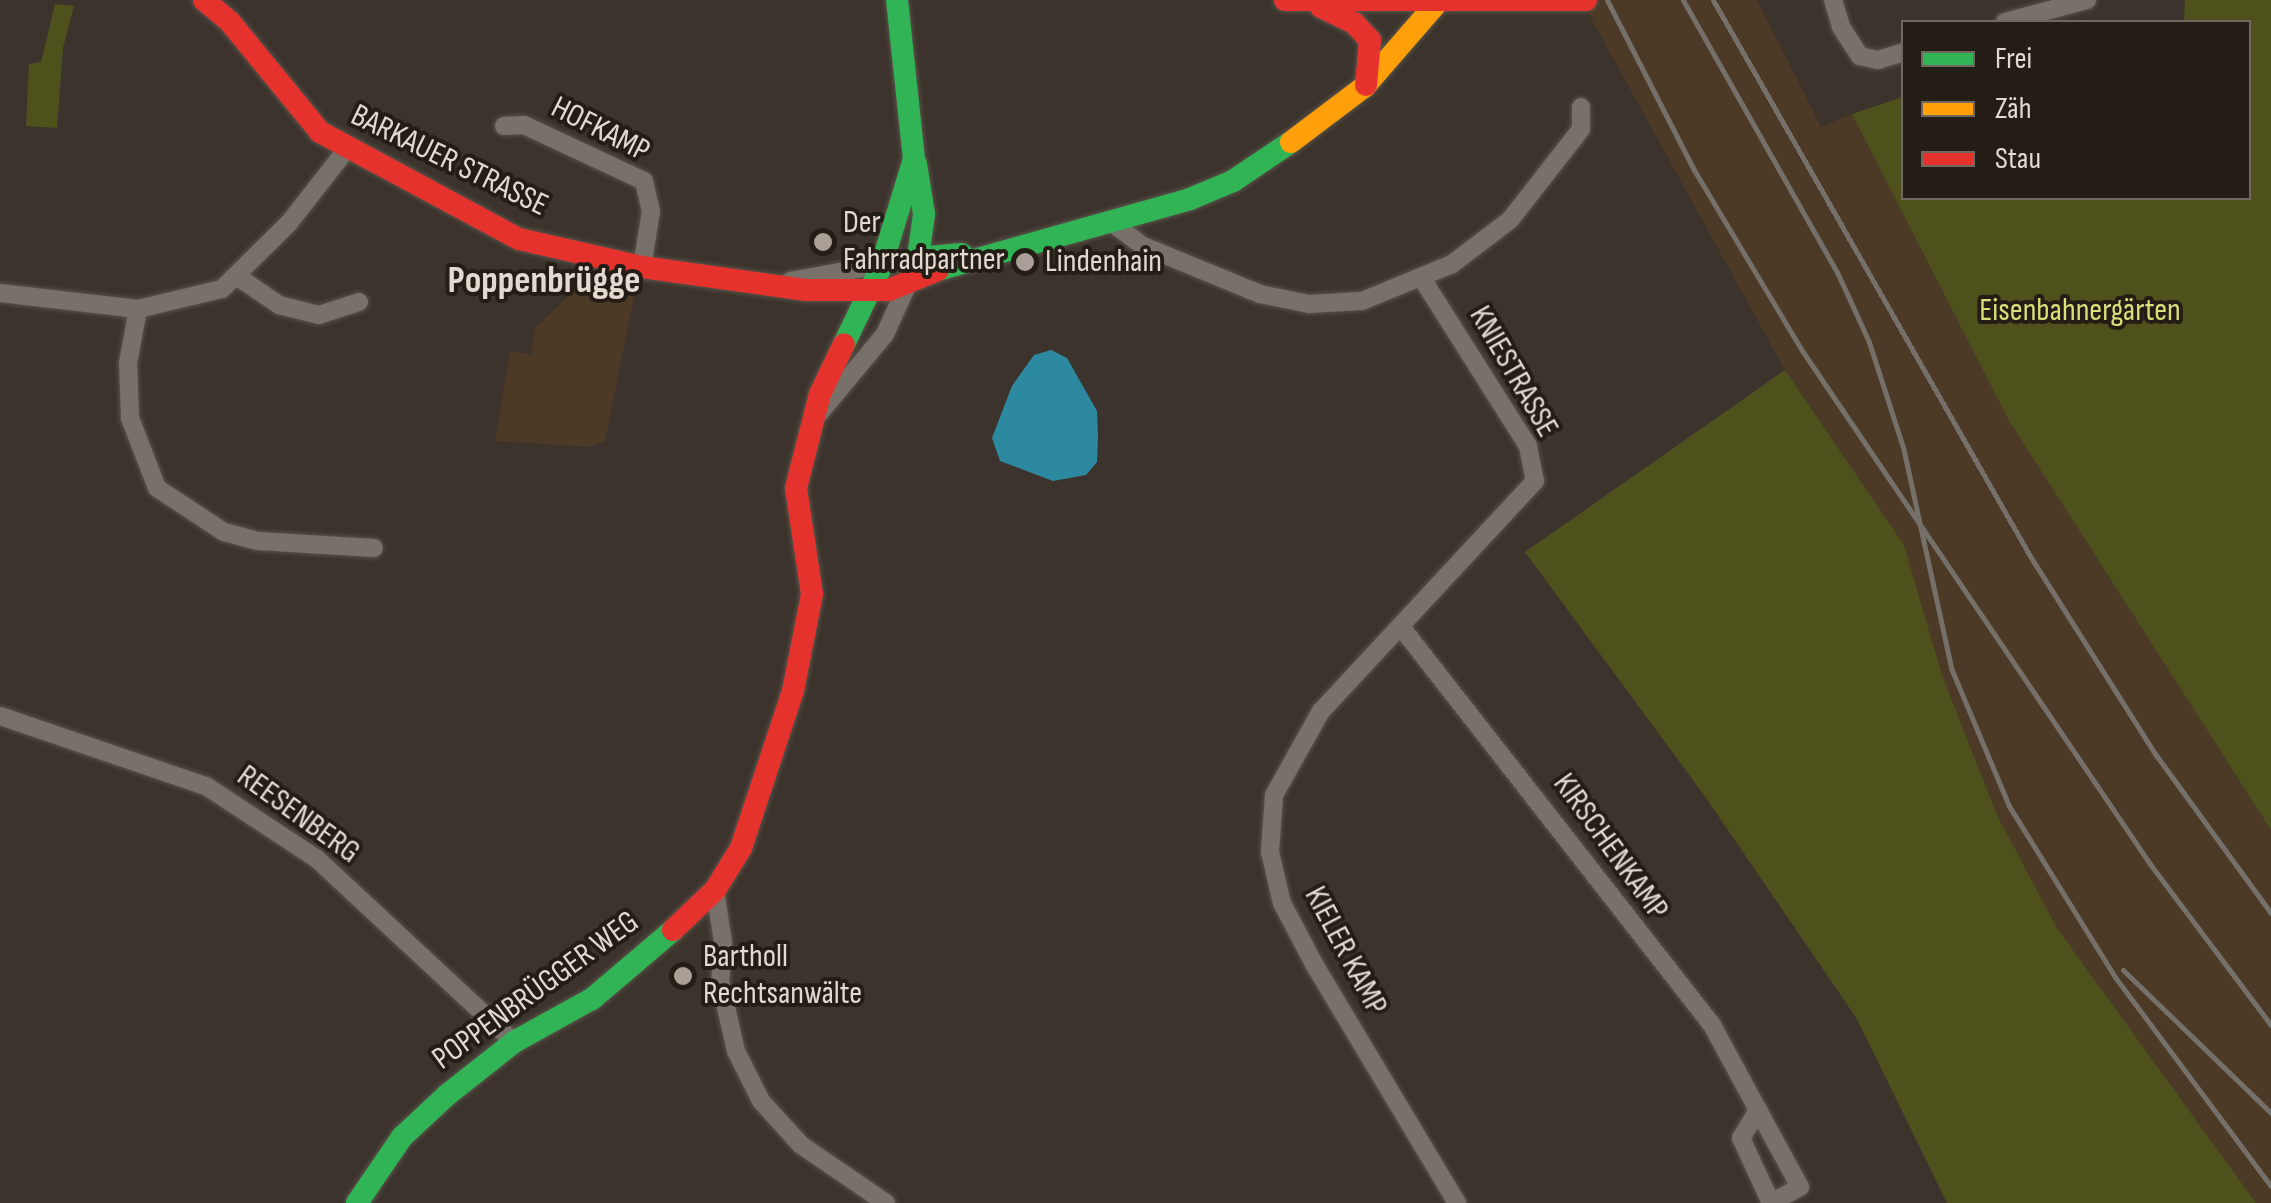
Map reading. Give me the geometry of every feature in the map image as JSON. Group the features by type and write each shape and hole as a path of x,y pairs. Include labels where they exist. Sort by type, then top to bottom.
{"street":[{"name":"BARKAUER STRASSE","path":"204,0 230,22 320,132 346,150 519,238 642,267 870,293 909,284 972,256 1111,222 1215,190 1291,142 1365,86 1436,4"},
{"path":"897,0 914,159 924,214 918,258"},
{"path":"1286,0 1436,4 1575,1"},
{"path":"1834,0 1840,27 1860,56 1878,60 1901,53"},
{"path":"2013,20 2086,0"},
{"path":"1310,2 1366,33 1373,56 1365,86"},
{"path":"1111,222 1141,246 1290,302 1346,304 1423,280 1510,220 1581,128 1581,107"},
{"name":"HOFKAMP","path":"504,126 524,125 644,180 650,212 642,267"},
{"path":"0,293 138,309 185,303 238,277 346,150"},
{"name":"POPPENBRÜGGER WEG","path":"357,1203 402,1137 514,1042 592,999 715,890 741,848 793,691 812,594 796,488 813,421 881,267 914,159"},
{"name":"BARKAUER STRASSE","path":"784,282 918,258 972,256"},
{"name":"POPPENBRÜGGER WEG","path":"813,421 885,334 918,258"},
{"path":"238,277 279,305 319,315 359,302"},
{"name":"KNIESTRASSE","path":"1401,627 1535,481 1528,446 1423,280"},
{"path":"138,309 128,363 130,418 157,488 224,532 258,541 374,548"},
{"name":"KIRSCHENKAMP","path":"1401,627 1712,1025 1800,1187 1771,1203 1741,1138 1758,1110"},
{"name":"KIELER KAMP","path":"1401,627 1321,711 1294,750 1274,795 1270,852 1282,903 1314,964 1457,1203"},
{"name":"REESENBERG","path":"0,716 206,786 317,859 514,1042"},
{"path":"715,890 728,1016 736,1051 761,1102 801,1145 886,1203"}],"shaded area":[{"path":"1581,0 1757,0 1821,127 1852,114 2008,419 2271,830 2271,1203 2256,1203 2057,928 1997,815 1942,675 1904,545 1785,370"},
{"path":"582,283 635,291 605,441 590,447 495,441 510,352 531,354 535,328"}],"green space":[{"name":"Eisenbahnergärten","path":"2185,0 2271,0 2271,830 2008,419 1852,114 1901,98 1901,200 2251,200 2251,20 2184,20"},
{"path":"55,4 74,6 63,48 57,128 26,126 29,64 41,62"},
{"path":"1785,370 1904,545 1942,675 1997,815 2057,928 2256,1203 1947,1203 1857,1019 1704,795 1525,552"}],"water":[{"path":"1051,350 1067,358 1097,411 1098,437 1097,462 1086,475 1053,481 1000,461 992,438 1012,386 1034,355"}],"railway":[{"path":"1607,0 1694,170 1803,352 2150,864 2271,1025"},
{"path":"1683,0 1837,272 1869,342 1903,447 1951,668 2009,806 2115,977 2271,1186"},
{"path":"1713,0 2030,556 2156,755 2271,913"},
{"path":"2123,970 2271,1113"}],"traffic: fast":[{"path":"844,344 881,267 914,159 897,0"},
{"path":"938,270 1190,199 1233,181 1291,142"},
{"path":"916,164 924,214 918,258 962,254"},
{"path":"357,1203 402,1137 447,1095 514,1042 592,999 673,930"}],"traffic: slow":[{"path":"1291,142 1365,86 1436,4"}],"traffic: jam":[{"path":"204,0 230,22 320,132 519,239 642,267 806,290 889,290 938,270"},
{"path":"1285,0 1586,0"},
{"path":"1321,7 1354,23 1370,40 1366,85"},
{"path":"673,930 715,890 741,848 793,691 812,594 796,488 820,394 844,344"}],"place":[{"name":"Der Fahrradpartner","path":"823,242"},
{"name":"Lindenhain","path":"1025,262"},
{"name":"Bartholl Rechtsanwälte","path":"683,976"}],"district":[{"name":"Poppenbrügge","path":"544,281"}]}
